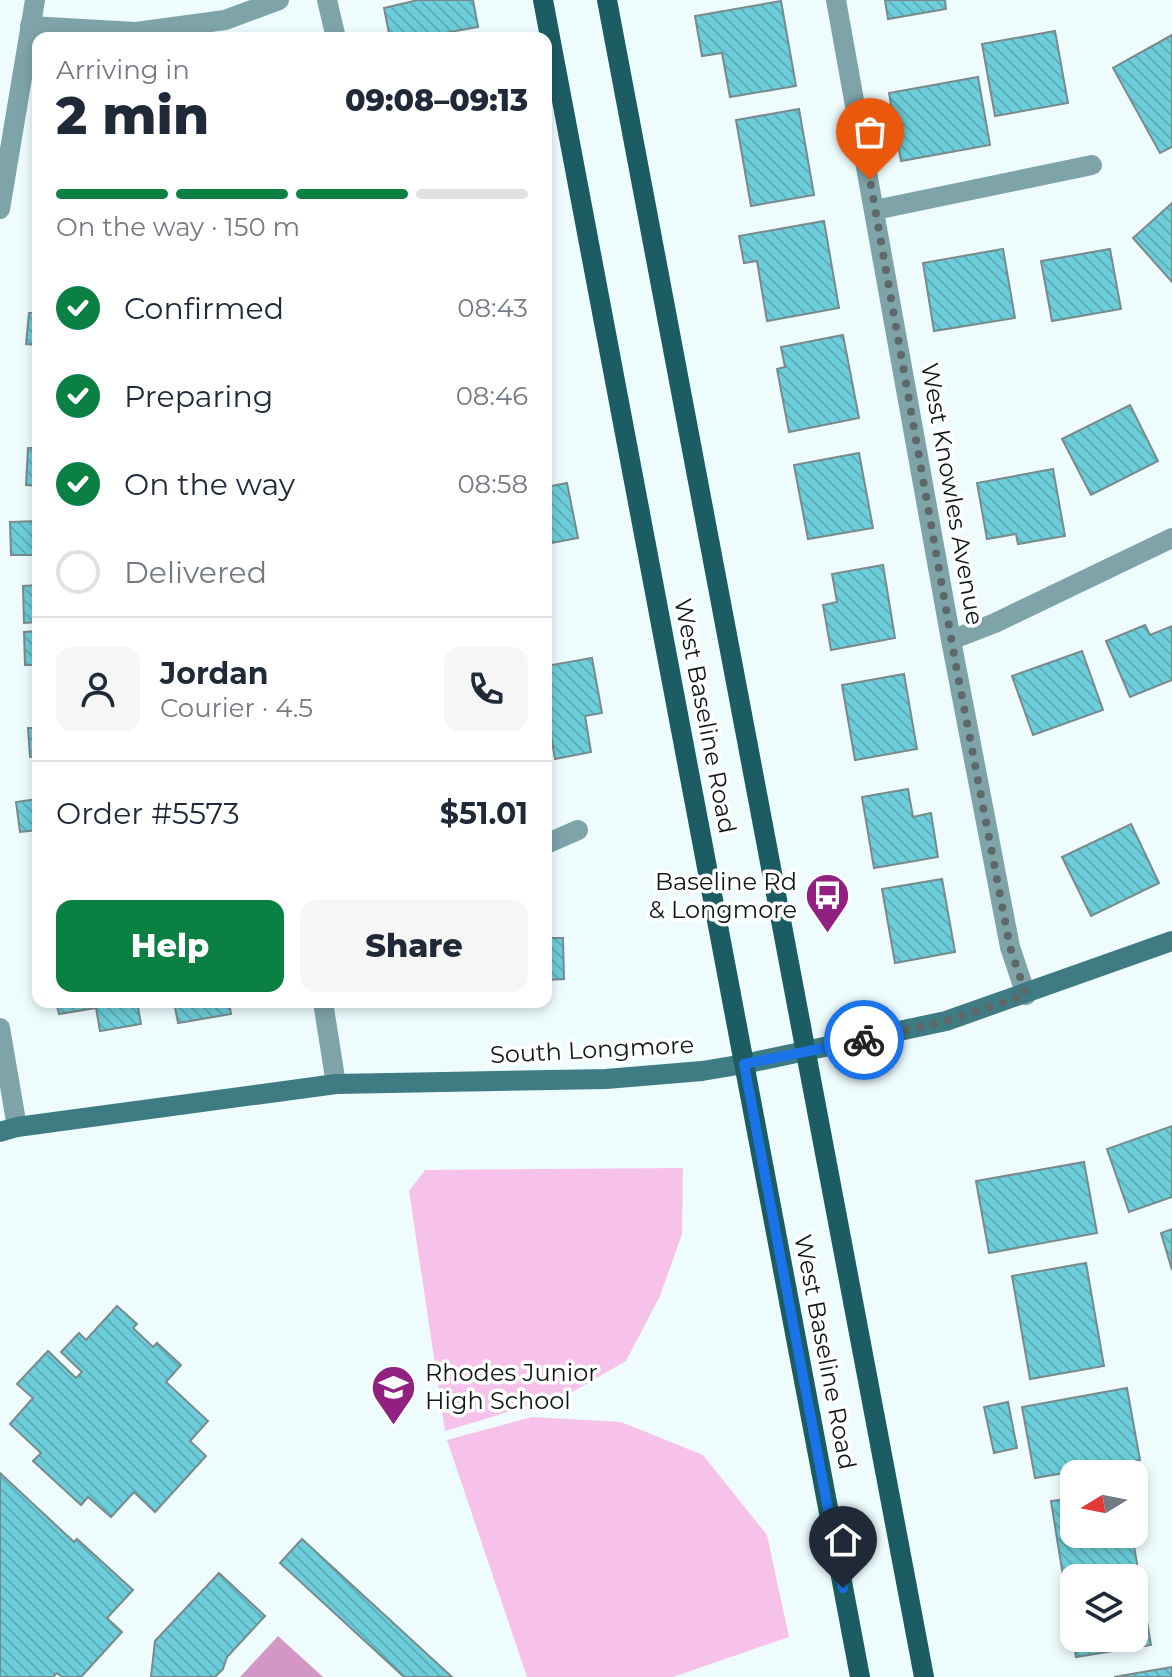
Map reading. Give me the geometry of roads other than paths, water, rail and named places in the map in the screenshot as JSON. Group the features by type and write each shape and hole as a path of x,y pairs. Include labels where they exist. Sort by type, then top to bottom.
{"main road":[{"name":"West Baseline Road","path":"543,0 549,32"},
{"name":"West Baseline Road","path":"607,0 924,1677"},
{"name":"West Baseline Road","path":"552,48 860,1677"}],"street":[{"path":"0,205 35,0"},
{"path":"30,26 136,32 225,20 279,0"},
{"path":"327,0 335,32"},
{"name":"West Knowles Avenue","path":"836,0 951,640 1010,947 1026,995"},
{"path":"875,210 1092,165"},
{"path":"951,640 995,623 1172,538"},
{"path":"552,841 578,830"},
{"name":"South Longmore","path":"9,1129 336,1084 606,1079 702,1071 946,1021 1172,941"},
{"path":"324,1008 336,1084"},
{"path":"0,1028 9,1129"}],"place":[{"name":"Baseline Rd & Longmore","path":"828,935"},
{"name":"Rhodes Junior High School","path":"394,1426"}]}
